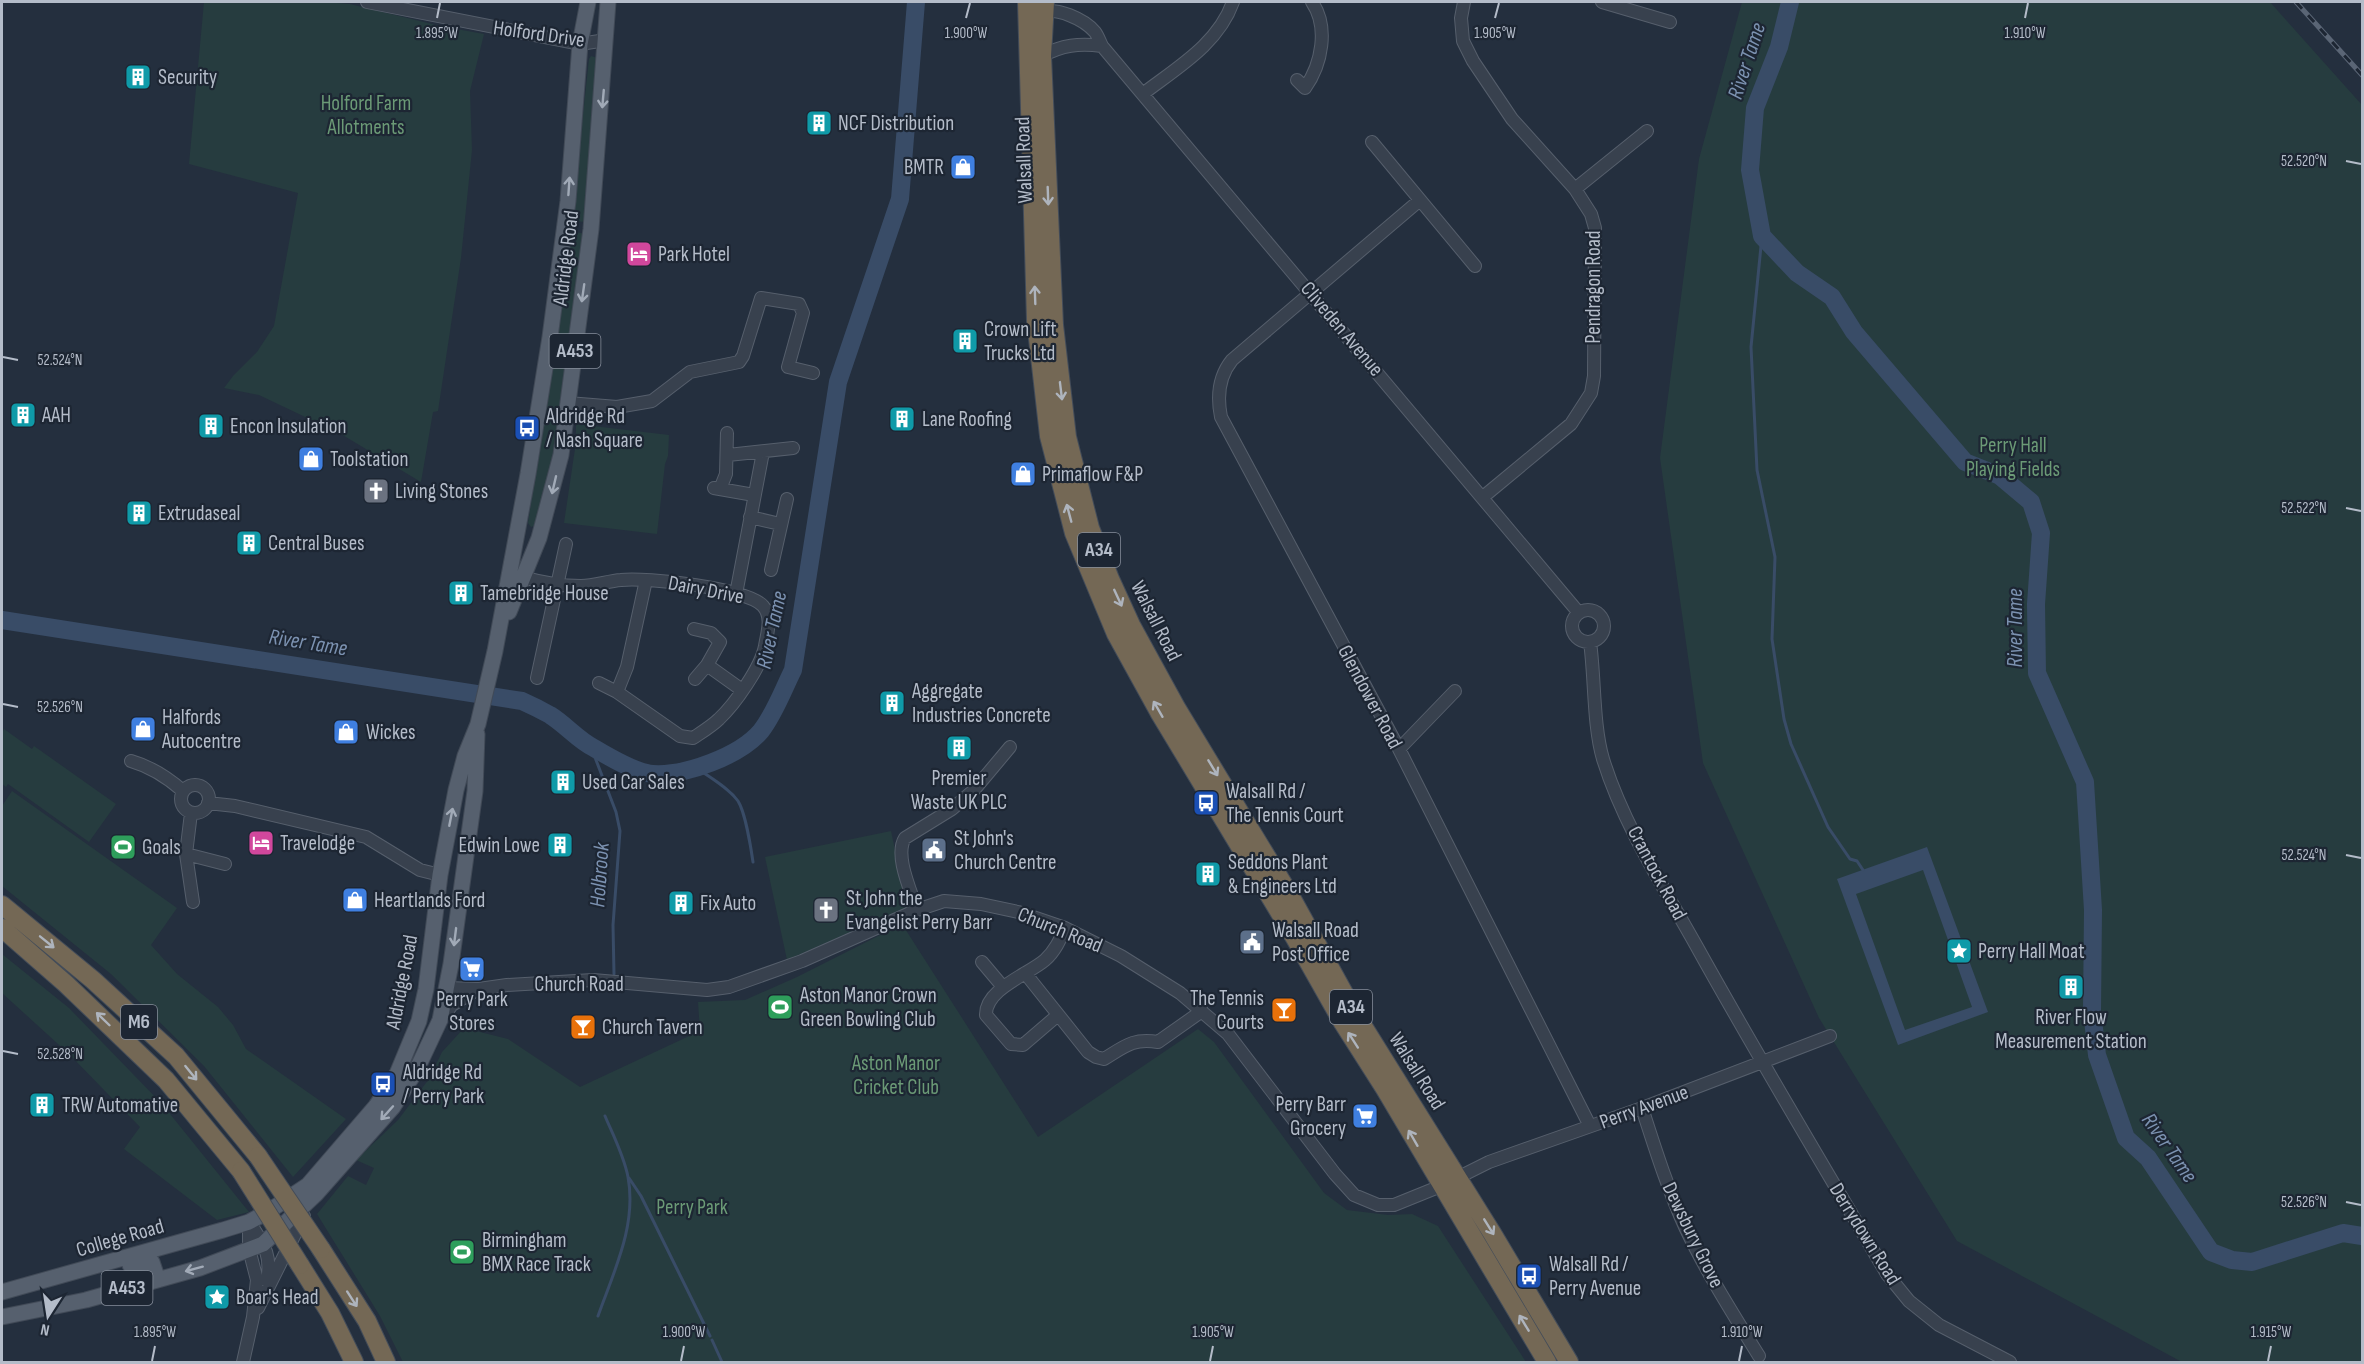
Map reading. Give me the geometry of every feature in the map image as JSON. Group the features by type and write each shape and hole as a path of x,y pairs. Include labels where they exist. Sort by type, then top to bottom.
{"highway":[{"name":"Walsall Road","path":"1027,2 1028,120 1036,321 1049,436 1074,533 1116,634 1159,712 1547,1362"},
{"name":"Walsall Road","path":"1045,6 1042,56 1054,325 1067,437 1090,528 1131,625 1177,709 1291,897 1356,1015 1569,1362"},
{"name":"M6","path":"2,905 93,980 176,1056 258,1156 367,1322 386,1362"},
{"name":"M6","path":"2,928 66,984 166,1080 241,1171 330,1313 354,1362"}],"main road":[{"name":"Aldridge Road","path":"249,1222 308,1185 346,1142 376,1106 397,1074 419,1021 426,989 440,875 456,790 465,756 478,724 495,651 550,337 564,238 580,44 588,2"},
{"name":"Aldridge Road","path":"495,651 539,538 561,455 591,229 608,2"},
{"path":"517,535 539,538"},
{"name":"Aldridge Road","path":"256,1246 316,1194 393,1107 417,1069 440,1020 475,791 478,724"},
{"path":"440,875 462,879"},
{"path":"419,1021 438,992 446,988"},
{"name":"College Road","path":"2,1292 249,1222"},
{"name":"A453","path":"2,1317 86,1300 200,1268 256,1246"},
{"path":"62,1276 152,1262 156,1274 155,1279"}],"street":[{"name":"Holford Drive","path":"367,2 580,44 606,40"},
{"path":"1144,93 1217,33 1228,16 1233,2"},
{"name":"Pendragon Road","path":"1464,2 1461,18 1463,41 1473,61 1512,119 1575,189 1591,214 1594,228 1594,376 1591,393 1571,424 1483,497"},
{"path":"1602,2 1670,22"},
{"path":"1297,80 1305,88 1317,62 1323,29 1319,5"},
{"name":"Walsall Road","path":"1028,120 1035,18 1045,6"},
{"name":"Cliveden Avenue","path":"1045,6 1082,22 1095,32 1102,46 1144,93 1579,613"},
{"path":"1073,44 1082,22"},
{"path":"1042,56 1073,44 1102,46"},
{"path":"1575,189 1647,131"},
{"path":"1372,142 1475,266"},
{"name":"Glendower Road","path":"1420,200 1254,340 1225,369 1219,394 1221,417 1399,749 1590,1126"},
{"path":"568,404 617,407 652,400 690,372 739,362 743,356 761,298 799,304 803,313 788,367 813,373"},
{"path":"727,433 726,474 716,488 754,495"},
{"path":"728,455 793,448"},
{"path":"736,594 763,452"},
{"path":"771,570 787,499"},
{"path":"750,517 780,524"},
{"path":"537,678 566,544"},
{"name":"Dairy Drive","path":"522,577 581,586 621,580 688,584 750,598 763,606 769,621 764,651 742,690 719,719 693,738 680,736 617,692 599,683"},
{"path":"617,692 627,667 646,580"},
{"path":"1588,610 1595,612 1604,624 1600,637 1590,642 1575,635 1572,627 1579,613 1588,610"},
{"path":"694,629 711,633 720,642 707,665 695,679"},
{"name":"Crantock Road","path":"1590,642 1603,758 1616,793 1652,868 1724,998 1764,1062"},
{"path":"707,665 742,690"},
{"path":"1399,749 1455,691"},
{"path":"917,910 903,863 901,845 905,838 952,809 974,790 1010,747"},
{"path":"130,761 165,775 183,791"},
{"path":"183,791 190,786 198,785 205,789 209,796 208,804 202,812 191,813"},
{"path":"183,791 182,804 191,813"},
{"path":"208,804 235,806 366,837 420,870 440,875"},
{"path":"191,813 186,854 193,902"},
{"path":"186,854 225,864"},
{"name":"Church Road","path":"446,988 479,989 556,981 593,980 707,990 729,987 802,961 917,910 944,901 981,904 1018,912 1065,928 1145,970 1180,993 1228,1034 1335,1174 1354,1195 1378,1205 1394,1205 1441,1186"},
{"path":"1058,1015 1023,1045 1011,1044 986,1015 990,1000 1003,987 1045,960 1056,948 1065,928"},
{"path":"981,962 1003,987"},
{"path":"1025,973 1088,1052 1104,1059 1132,1042 1142,1040 1158,1042 1202,1011"},
{"name":"Church Road","path":"440,1020 452,1005 479,989"},
{"name":"Perry Avenue","path":"1457,1178 1489,1162 1642,1108 1830,1036"},
{"name":"Derrydown Road","path":"1764,1062 1887,1274 1909,1301 1940,1325 2010,1362"},
{"name":"Dewsbury Grove","path":"1642,1108 1664,1175 1685,1226 1712,1280 1759,1356"},
{"path":"1441,1186 1457,1178"},
{"name":"Aldridge Road","path":"253,1317 316,1194"},
{"name":"Aldridge Road","path":"243,1362 253,1317 257,1280 256,1246 249,1222"},
{"name":"Aldridge Road","path":"256,1246 270,1260 264,1294"}],"green space":[{"name":"Holford Farm Allotments","path":"204,2 350,4 440,26 484,34 470,91 472,150 461,258 438,411 433,412 421,482 341,434 259,395 224,388 257,352 274,326 298,193 189,164"},
{"name":"Perry Hall Playing Fields","path":"1742,2 2270,2 2362,105 2362,1362 2182,1362 1957,1241 1819,1018 1703,763 1660,458 1699,159"},
{"path":"591,56 598,58 585,222 573,221 572,217"},
{"path":"571,233 585,234 557,455 536,525 531,527 528,523"},
{"path":"576,424 669,435 657,534 564,523 576,442"},
{"path":"4,729 32,749 34,746 116,804 89,842 8,784 6,787 2,784 2,733"},
{"path":"12,791 177,908 151,945 177,974 218,1007 233,1025 246,1049 346,1119 293,1177 204,1066 111,974 2,886 2,806"},
{"path":"891,831 907,907 787,960 765,857"},
{"name":"Perry Park","path":"902,924 1038,1137 1198,1029 1214,1042 1324,1193 1347,1210 1388,1215 1412,1214 1438,1226 1526,1362 403,1362 380,1316 317,1214 348,1176 366,1185 374,1168 356,1160 398,1120 429,1079 442,1052 464,1028 508,1039 580,1087 700,1031 698,1002 745,1000 797,977"},
{"path":"2,954 69,1008 162,1104 249,1212 217,1220 124,1149 140,1127 69,1054 2,993"}],"water":[{"name":"Perry Hall Moat","path":"1927,847 1988,1012 1898,1045 1837,879","holes":["1923,870 1972,1007 1905,1030 1856,894"]}],"waterway":[{"name":"River Tame","path":"2,620 522,701 550,715 600,752 646,773 666,774 696,768 740,749 752,740 766,724 793,670 838,382 900,199 916,2"},
{"name":"River Tame","path":"1790,2 1779,47 1755,108 1750,170 1762,236 1797,273 1832,297 1854,332 1965,462 2000,476 2031,502 2041,533 2036,604 2037,673 2085,782 2093,910 2092,1011 2097,1055 2126,1138 2148,1158 2211,1252 2232,1260 2252,1262 2343,1233 2362,1236"},
{"path":"1762,236 1751,347 1757,470 1775,557 1772,639 1784,719 1791,744 1828,827 1850,859 1857,861 1863,870"},
{"name":"Holbrook","path":"591,747 616,812 620,831 613,925 614,974"},
{"path":"697,768 724,787 741,806 753,862"},
{"name":"Holbrook","path":"598,1316 627,1230 630,1195 626,1169 605,1116"},
{"path":"629,1178 641,1196 710,1336"},
{"path":"712,1340 722,1362"}],"railway":[{"path":"2296,2 2362,75"}],"place":[{"name":"Security","path":"138,77"},
{"name":"NCF Distribution","path":"819,123"},
{"name":"BMTR","path":"963,167"},
{"name":"Park Hotel","path":"639,254"},
{"name":"Crown Lift Trucks Ltd","path":"965,341"},
{"name":"AAH","path":"23,415"},
{"name":"Lane Roofing","path":"902,419"},
{"name":"Encon Insulation","path":"211,426"},
{"name":"Aldridge Rd / Nash Square","path":"527,428"},
{"name":"Toolstation","path":"311,459"},
{"name":"Primaflow F&P","path":"1023,474"},
{"name":"Living Stones","path":"376,491"},
{"name":"Extrudaseal","path":"139,513"},
{"name":"Central Buses","path":"249,543"},
{"name":"Tamebridge House","path":"461,593"},
{"name":"Aggregate Industries Concrete","path":"892,703"},
{"name":"Halfords Autocentre","path":"143,729"},
{"name":"Wickes","path":"346,732"},
{"name":"Premier Waste UK PLC","path":"959,748"},
{"name":"Used Car Sales","path":"563,782"},
{"name":"Walsall Rd / The Tennis Court","path":"1206,803"},
{"name":"Travelodge","path":"261,843"},
{"name":"Edwin Lowe","path":"560,845"},
{"name":"Goals","path":"123,847"},
{"name":"St John's Church Centre","path":"934,850"},
{"name":"Seddons Plant & Engineers Ltd","path":"1208,874"},
{"name":"Heartlands Ford","path":"355,900"},
{"name":"Fix Auto","path":"681,903"},
{"name":"St John the Evangelist Perry Barr","path":"826,910"},
{"name":"Walsall Road Post Office","path":"1252,942"},
{"name":"Perry Hall Moat","path":"1959,951"},
{"name":"Perry Park Stores","path":"472,969"},
{"name":"River Flow Measurement Station","path":"2071,987"},
{"name":"Aston Manor Crown Green Bowling Club","path":"780,1007"},
{"name":"The Tennis Courts","path":"1284,1010"},
{"name":"Church Tavern","path":"583,1027"},
{"name":"Aldridge Rd / Perry Park","path":"383,1084"},
{"name":"TRW Automative","path":"42,1105"},
{"name":"Perry Barr Grocery","path":"1365,1116"},
{"name":"Birmingham BMX Race Track","path":"462,1252"},
{"name":"Walsall Rd / Perry Avenue","path":"1529,1276"},
{"name":"Boar's Head","path":"217,1297"}],"park label":[{"name":"Aston Manor Cricket Club","path":"896,1075"}]}
